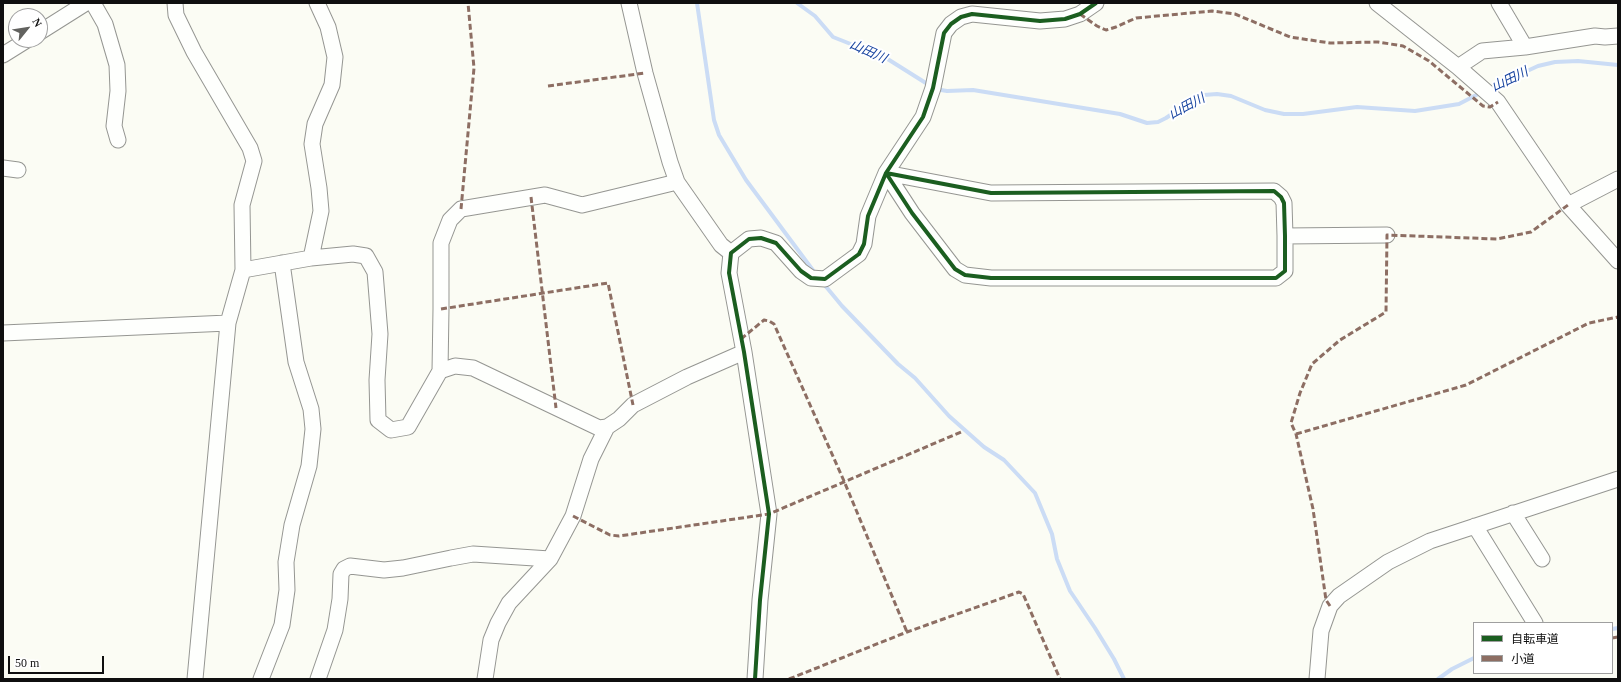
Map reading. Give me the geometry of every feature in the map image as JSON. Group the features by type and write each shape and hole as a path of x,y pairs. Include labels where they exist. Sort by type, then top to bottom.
{"street":[{"path":"48,27 86,3"},
{"path":"93,3 105,24 117,65 118,91 114,126 118,140"},
{"path":"175,3 176,15 194,52 250,148 254,161 242,206 243,270 228,323 195,679"},
{"path":"311,258 321,211 312,144 315,124 332,85 336,57 328,27 316,3"},
{"path":"629,3 645,74 677,182 721,245 731,253"},
{"path":"755,679 760,600 769,514 744,352 729,273 731,253 749,239 761,238 776,243 801,271 818,278 859,254 864,244 868,216 886,173 924,117 932,92 944,33 951,24 961,17 972,14 1040,21 1064,19 1080,14 1096,3"},
{"path":"1377,3 1458,67 1498,102 1568,205 1618,261"},
{"path":"1499,3 1525,47"},
{"path":"1458,67 1482,52 1595,36 1618,36"},
{"path":"3,55 14,48"},
{"path":"3,168 18,170"},
{"path":"886,173 991,193 1274,191 1281,197 1284,203 1286,236 1285,271 1276,278 975,277 965,275 955,269 912,213 886,173"},
{"path":"1568,205 1618,179"},
{"path":"243,270 311,258 353,254 366,256 375,272 380,334 377,380 378,420 391,430 408,427 440,371 442,309 441,243 450,220 461,209 545,196 582,205 677,182"},
{"path":"1286,236 1387,235"},
{"path":"261,679 282,625 287,590 286,562 292,525 309,466 313,429 311,409 296,362 282,263"},
{"path":"3,333 228,323"},
{"path":"440,371 454,366 473,368 599,428 607,426 619,419 633,405 687,377 744,352"},
{"path":"485,679 491,640 498,623 509,603 550,559 573,516 591,459 607,426"},
{"path":"1317,679 1321,631 1330,606 1339,596 1388,562 1430,541 1618,479"},
{"path":"1513,513 1542,559"},
{"path":"1475,526 1534,622"},
{"path":"318,679 335,630 340,599 341,574 344,569 350,566 384,570 403,568 473,554 550,559"}],"waterway":[{"path":"697,3 714,120 719,135 746,180 815,273"},
{"name":"山田川","path":"797,3 815,16 833,37 886,58 929,85"},
{"name":"山田川","path":"1488,89 1538,66 1555,62 1578,61 1618,65"},
{"name":"山田川","path":"935,89 947,91 973,90 1120,114 1147,123 1158,122 1193,100 1204,95 1217,94 1231,96 1265,110 1284,114 1303,114 1357,107 1415,111 1459,104 1482,92"},
{"path":"823,283 842,306 898,364 915,378 949,416 984,447 1004,460 1035,493 1052,534 1057,559 1070,591 1095,628 1124,679"},
{"path":"1613,629 1618,628"},
{"path":"1438,679 1452,669 1473,658"}],"marked path":[{"path":"461,209 474,68 468,3"},
{"path":"1080,14 1097,26 1106,30 1136,18 1212,11 1235,14 1290,37 1330,43 1378,42 1403,46 1429,61 1483,106 1490,107 1498,102"},
{"path":"548,86 645,73"},
{"path":"531,197 556,408"},
{"path":"1330,606 1326,600 1313,509 1296,434 1291,423 1300,393 1312,364 1340,340 1386,312 1387,235 1497,239 1531,232 1568,205"},
{"path":"441,309 608,283 633,405"},
{"path":"1296,434 1466,385 1589,323 1618,317"},
{"path":"741,339 764,320 774,324 844,481 907,632"},
{"path":"573,516 610,535 619,536 769,514 961,432"},
{"path":"789,679 907,632 1019,592 1023,594 1060,679"},
{"path":"1613,638 1618,637"}],"cycle path":[{"path":"755,679 760,600 769,514 744,352 729,273 731,253 749,239 761,238 776,243 801,271 811,278 825,279 859,254 864,244 868,216 886,173 923,117 933,88 944,33 951,24 961,17 972,14 1040,21 1065,19 1080,14 1096,3"},
{"path":"886,173 991,193 1274,191 1281,197 1284,203 1285,271 1276,278 991,278 965,275 955,269 912,213 886,173"}]}
